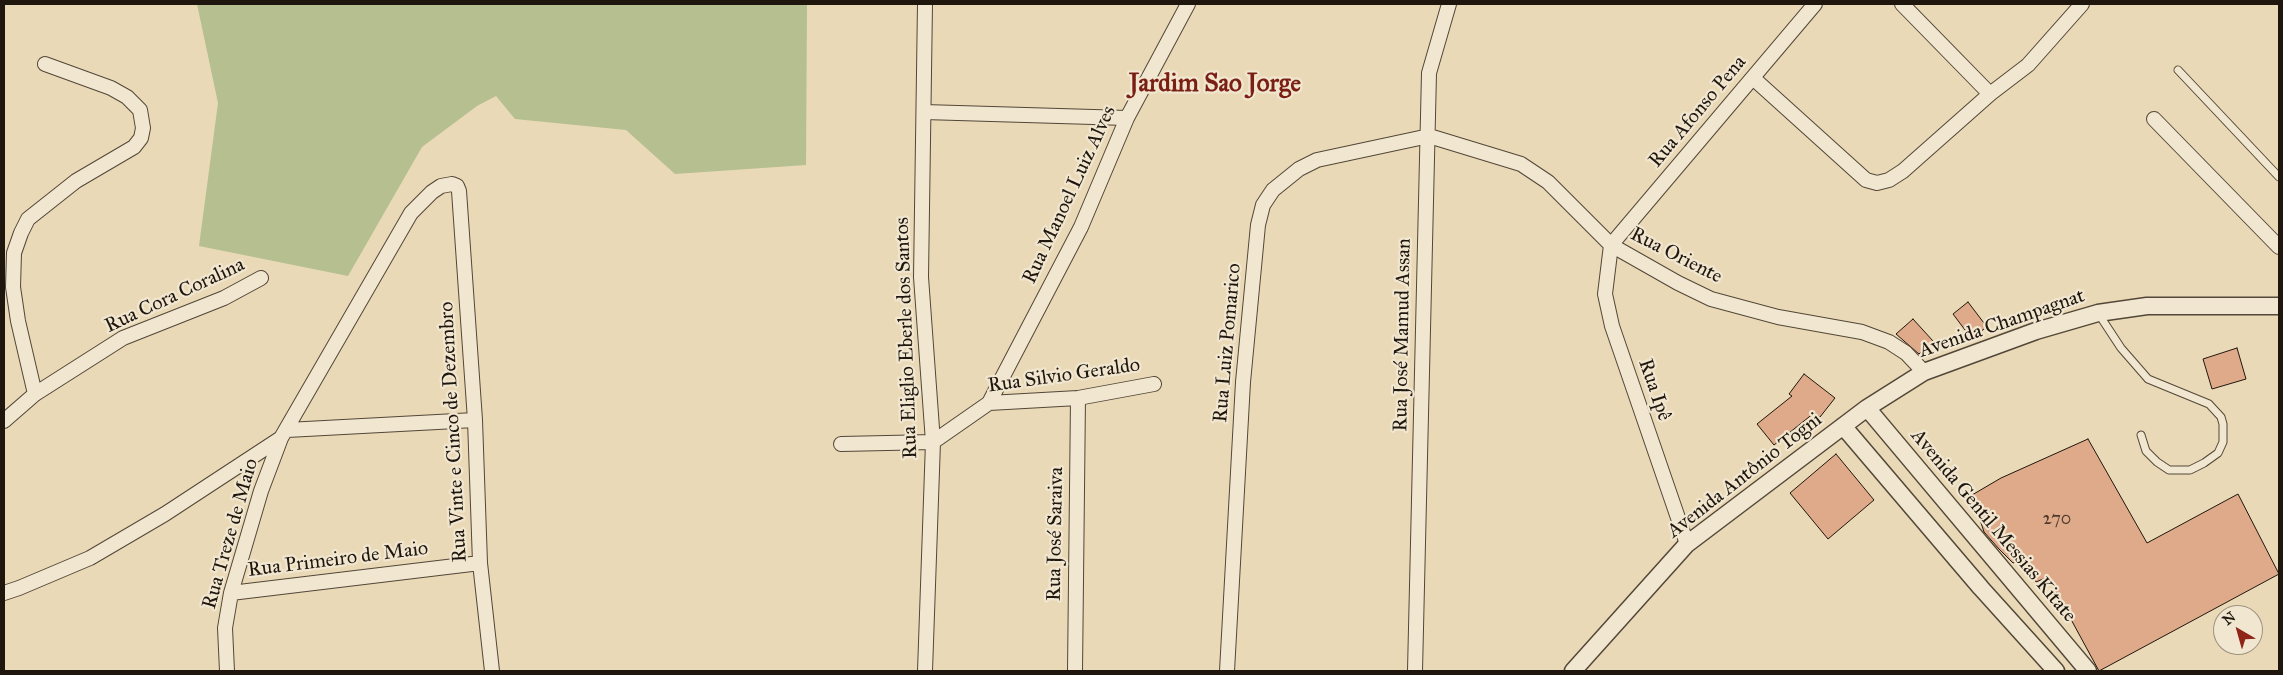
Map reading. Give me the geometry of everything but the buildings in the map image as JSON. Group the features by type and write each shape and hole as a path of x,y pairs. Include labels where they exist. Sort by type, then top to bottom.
{"street":[{"name":"Rua Eliglio Eberle dos Santos","path":"925,4 921,278 933,442 925,671"},
{"name":"Rua Manoel Luiz Alves","path":"988,403 1080,227 1127,118 1188,4"},
{"name":"Rua José Mamud Assan","path":"1415,671 1429,73 1450,4"},
{"name":"Rua Afonso Pena","path":"1611,246 1815,4"},
{"path":"1902,4 1990,94"},
{"path":"1753,78 1866,180 1877,183 1889,180 1903,171 1990,94 2028,65 2082,4"},
{"path":"35,394 18,321 13,287 14,253 21,233 28,219 76,181 134,147 141,138 143,128 140,110 127,97 111,88 45,64"},
{"path":"924,112 1127,118"},
{"path":"2154,119 2279,247"},
{"name":"Rua Oriente","path":"1429,136 1521,164 1535,172 1611,246 1711,299 1778,317 1862,332 1889,342 1906,354 1924,372"},
{"name":"Rua Luiz Pomarico","path":"1227,671 1243,382 1258,226 1263,205 1282,180 1317,160 1429,136"},
{"name":"Rua Treze de Maio","path":"227,671 225,628 231,593 262,491 284,434 411,213 421,200 441,186 455,185 459,191"},
{"name":"Rua Vinte e Cinco de Dezembro","path":"459,191 475,420 480,563 492,671"},
{"name":"Rua Ipê","path":"1611,246 1605,294 1612,326 1687,544"},
{"name":"Rua Cora Coralina","path":"5,419 35,394 123,338 224,298 261,278"},
{"name":"Avenida Champagnat","path":"1843,426 1867,408 1924,372 2036,331 2098,313 2147,306 2279,306"},
{"name":"Rua Silvio Geraldo","path":"933,442 988,403 1078,398 1154,384"},
{"name":"Rua José Saraiva","path":"1074,671 1078,398"},
{"name":"Avenida Gentil Messias Kitate","path":"1867,408 2002,572 2088,671"},
{"path":"4,593 90,558 165,514 284,434 475,420"},
{"path":"1843,426 1981,588 2056,671"},
{"name":"Avenida Antônio Togni","path":"1573,671 1687,544 1843,426"},
{"path":"841,444 933,442"},
{"name":"Rua Primeiro de Maio","path":"231,593 480,563"},
{"path":"1981,588 2002,572"}],"lane":[{"path":"2178,70 2279,178"},
{"path":"2098,313 2121,348 2148,380 2209,404 2221,417 2223,424 2223,442 2218,453 2190,470 2169,470 2157,462 2146,451 2141,434"}],"green space":[{"path":"197,4 807,4 806,165 675,174 626,130 515,119 496,96 477,106 422,147 348,276 199,246 218,103"}],"district":[{"name":"Jardim Sao Jorge","path":"1215,85"}]}
